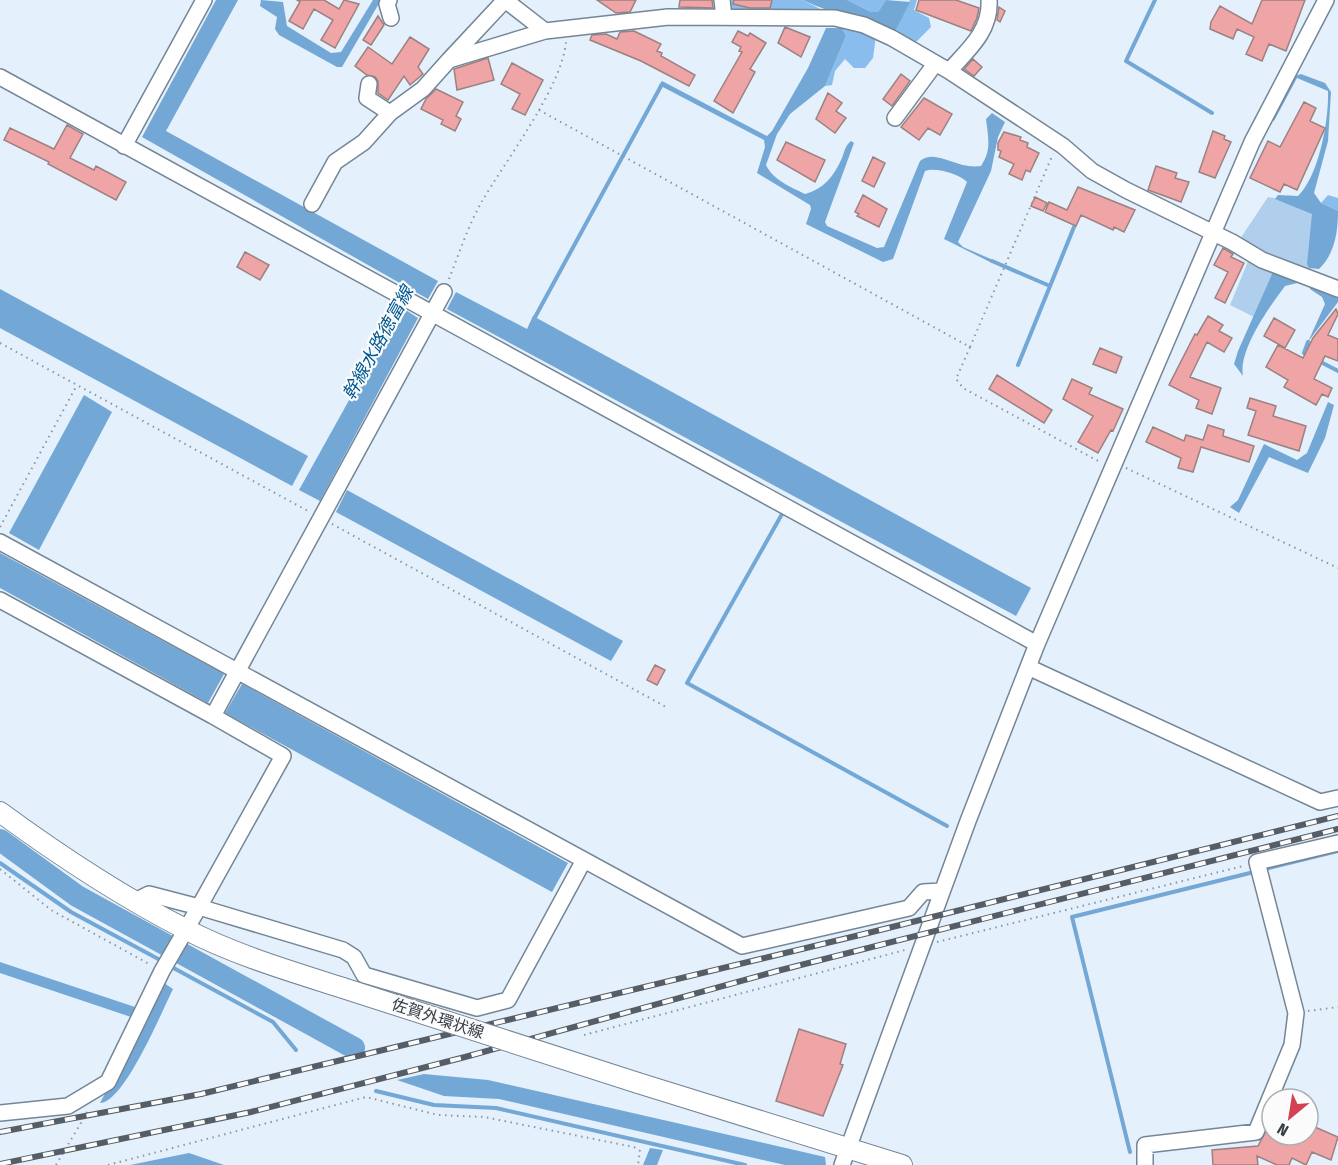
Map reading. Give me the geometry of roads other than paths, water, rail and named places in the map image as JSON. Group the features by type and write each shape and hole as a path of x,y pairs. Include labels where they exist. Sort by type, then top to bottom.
{"main road":[{"name":"佐賀外環状線","path":"0,812 78,869 135,901 184,935 638,1083 845,1158 902,1165"}],"street":[{"path":"124,146 204,0"},
{"path":"389,0 387,4 391,18"},
{"path":"312,204 335,162 364,142 390,113 423,89 505,0 511,1 545,31"},
{"path":"722,0 724,17"},
{"path":"949,71 984,30 990,10 989,0"},
{"path":"845,1158 942,891 1037,644 1252,142 1326,0"},
{"path":"449,60 545,31 668,17 835,18 892,38 949,71 1057,144 1092,171 1126,190 1213,232 1262,261 1338,290"},
{"path":"896,118 935,64"},
{"path":"0,77 124,146 428,304 1037,644"},
{"path":"369,84 367,98 390,113"},
{"path":"213,716 334,495 428,304"},
{"path":"12,549 742,946 909,908 923,892 942,891"},
{"path":"0,600 284,756 162,971 108,1082 68,1106 0,1113"},
{"path":"1028,667 1320,802 1338,798"},
{"path":"1146,1165 1145,1145 1256,1132 1292,1045 1296,1013 1257,862 1338,843"},
{"path":"135,901 149,894 344,950 354,957 364,975 477,1008 508,1000 584,860"}],"waterway":[{"path":"1155,0 1126,61 1212,113"},
{"path":"534,319 661,86"},
{"path":"1018,365 1074,227"},
{"path":"992,261 1050,286"},
{"path":"1308,342 1304,353 1308,355"},
{"path":"1317,360 1338,371"},
{"path":"782,514 687,683 947,826"},
{"path":"0,840 77,896 354,1048"},
{"path":"1269,868 1338,851"},
{"path":"0,863 71,912 162,961"},
{"path":"1130,1152 1072,917 1254,872"},
{"path":"168,965 273,1022 296,1050"},
{"path":"376,1091 434,1105 496,1108 745,1165"}],"railway":[{"path":"0,1132 201,1094 868,933 1338,816"},
{"path":"0,1164 251,1112 465,1057 781,970 1338,829"}],"water label":[{"name":"幹線水路徳富線","path":"378,343"}]}
